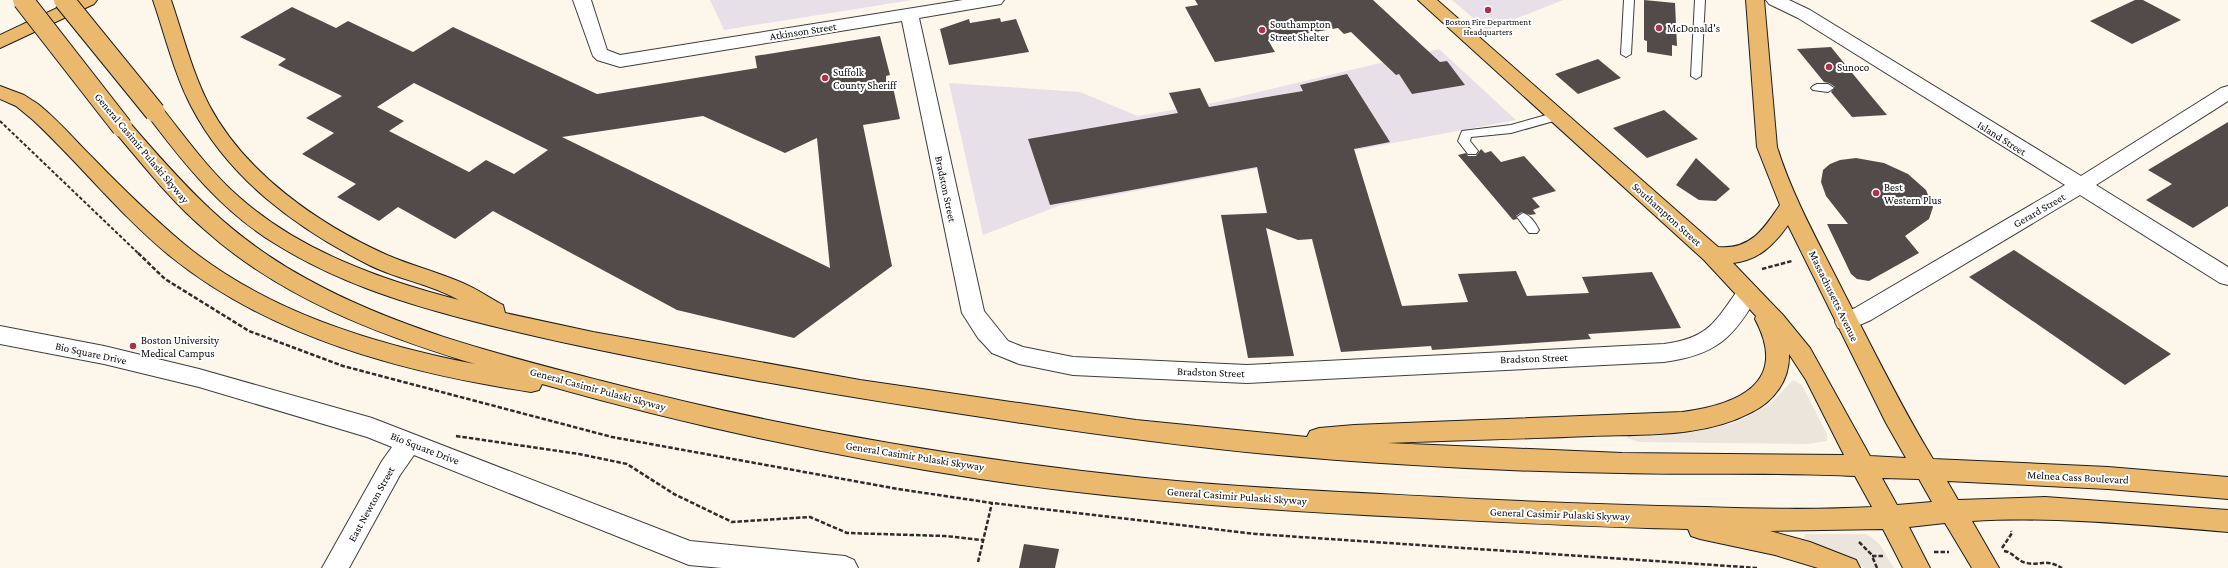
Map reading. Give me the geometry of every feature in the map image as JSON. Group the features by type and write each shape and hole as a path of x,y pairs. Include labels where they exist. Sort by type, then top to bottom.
{"main road":[{"name":"General Casimir Pulaski Skyway","path":"23,0 122,127 179,192 209,223 259,260 309,290 356,314 404,333 457,351 604,392 691,413 864,448 956,464 1149,489 1262,499 1651,518 1831,520 1954,513"},
{"path":"64,0 198,167 232,202 260,223 295,246 371,283 451,307 516,324 593,341 860,390 1129,429 1258,444 1396,454 1622,463 1820,464 1927,470"},
{"path":"0,42 88,0"},
{"path":"162,0 200,104 225,144 254,176 288,205 357,248 404,271 460,291 516,324"},
{"name":"Southampton Street","path":"1427,0 1712,254 1775,321 1802,354 1862,466"},
{"name":"Massachusetts Avenue","path":"1755,0 1768,147 1773,166 1790,206 1846,322 1898,422 1954,513 1994,560"},
{"path":"0,92 22,102 40,116 88,166 179,251 228,285 254,299 315,328 414,358 498,379 604,392"},
{"path":"1712,254 1734,256 1759,246 1766,241 1790,206"},
{"path":"1258,444 1377,432 1508,430 1654,424 1708,417 1731,411 1761,394 1770,384 1777,372 1778,365 1775,343 1768,321 1748,293"},
{"path":"1862,466 1917,568"},
{"name":"Melnea Cass Boulevard","path":"1927,470 2108,478 2228,488"},
{"path":"1954,513 2015,508 2167,516 2228,521"},
{"path":"1651,518 1792,546 1823,557 1847,568"}],"street":[{"name":"Atkinson Street","path":"582,0 599,52 603,56 611,59 629,60 995,0"},
{"name":"Island Street","path":"1775,0 1804,14 2228,277"},
{"name":"Bradston Street","path":"909,14 973,313 986,332 1000,347 1019,355 1073,366 1247,374 1664,353 1688,350 1707,343 1719,332 1748,293"},
{"name":"Gerard Street","path":"1846,322 1863,314 2080,186 2228,92"},
{"name":"Bio Square Drive","path":"0,334 104,355 199,378 372,428 410,442 686,560 845,568"},
{"name":"East Newton Street","path":"335,568 391,468 410,442"}],"lane":[{"path":"1626,54 1629,0"},
{"path":"1696,76 1700,0"},
{"path":"1472,151 1464,141 1466,134 1511,129 1557,116"},
{"path":"1523,217 1534,230"}],"path":[{"path":"1762,269 1799,259"},
{"path":"450,435 579,454 627,464 674,494 732,522 810,517 847,533 945,536 982,540"},
{"path":"978,562 992,503"},
{"path":"1994,560 2005,541 2012,533"},
{"path":"1857,540 1872,556 1877,568"},
{"path":"2008,551 2025,563 2051,561 2062,568"},
{"path":"1872,556 1886,556"}],"shaded area":[{"path":"710,0 912,0 724,30"},
{"path":"1452,0 1563,0 1487,30"},
{"path":"1439,49 1516,120 1061,205 983,235 949,83 1080,92 1138,116 1217,102"},
{"path":"1793,380 1802,385 1827,434 1827,441 1809,444 1638,442 1627,438 1629,435 1718,427 1739,421 1770,404"},
{"path":"1805,534 1864,534 1870,536 1880,545 1894,568 1865,568 1804,538"}],"building":[{"name":"Southampton Street Shelter","path":"1195,0 1373,0 1440,62 1447,61 1465,85 1412,94 1399,74 1396,75 1351,32 1344,34 1338,28 1268,40 1275,52 1215,62 1185,7 1198,5"},
{"name":"McDonald's","path":"1644,0 1675,3 1677,46 1672,45 1672,56 1647,52 1647,41 1644,40"},
{"path":"2135,0 2143,0 2181,20 2132,44 2090,21"},
{"path":"292,7 336,28 348,21 413,52 453,27 597,94 757,68 755,56 880,36 890,75 886,76 886,82 892,83 900,119 863,125 892,266 794,338 677,310 493,211 455,239 398,207 379,221 337,197 356,184 302,154 334,133 306,118 342,96 278,65 286,59 240,37","holes":["414,83 548,150 514,174 486,160 469,172 389,131 404,121 377,107","703,116 785,153 817,138 830,268 562,137"]},
{"path":"1000,18 1001,22 1016,19 1029,52 949,65 940,29 969,19 970,23"},
{"name":"Sunoco","path":"1831,47 1887,115 1852,117 1831,92 1835,87 1824,82 1797,49"},
{"path":"1598,59 1621,78 1578,94 1555,74"},
{"path":"1347,74 1390,142 1354,149 1402,306 1468,302 1458,274 1516,271 1527,296 1589,293 1582,277 1652,272 1681,328 1588,334 1591,339 1432,350 1431,346 1341,352 1312,239 1298,240 1266,228 1294,356 1248,358 1221,215 1267,213 1257,167 1050,205 1028,139 1178,113 1169,93 1200,88 1209,107 1303,91 1300,85"},
{"path":"1664,110 1698,139 1647,158 1613,128"},
{"path":"2228,122 2228,206 2193,228 2146,200 2172,184 2148,170"},
{"path":"1481,149 1485,153 1491,151 1501,162 1524,156 1556,191 1532,198 1540,207 1533,210 1536,214 1530,215 1522,212 1516,216 1517,219 1513,220 1458,155 1466,153 1468,156 1476,156"},
{"path":"1696,158 1730,189 1716,201 1699,200 1676,185"},
{"name":"Best Western Plus","path":"1856,158 1884,163 1908,174 1926,190 1933,207 1929,219 1905,236 1919,253 1869,281 1857,279 1851,274 1827,224 1848,224 1826,196 1821,182 1823,170 1830,164 1840,160"},
{"path":"2014,250 2171,354 2125,385 1969,277"},
{"path":"1024,544 1059,549 1055,568 1019,568"}],"place":[{"name":"Boston Fire Department Headquarters","path":"1488,10"},
{"name":"McDonald's","path":"1659,28"},
{"name":"Southampton Street Shelter","path":"1262,30"},
{"name":"Sunoco","path":"1829,67"},
{"name":"Suffolk County Sheriff","path":"825,78"},
{"name":"Best Western Plus","path":"1876,193"},
{"name":"Boston University Medical Campus","path":"133,346"}]}
